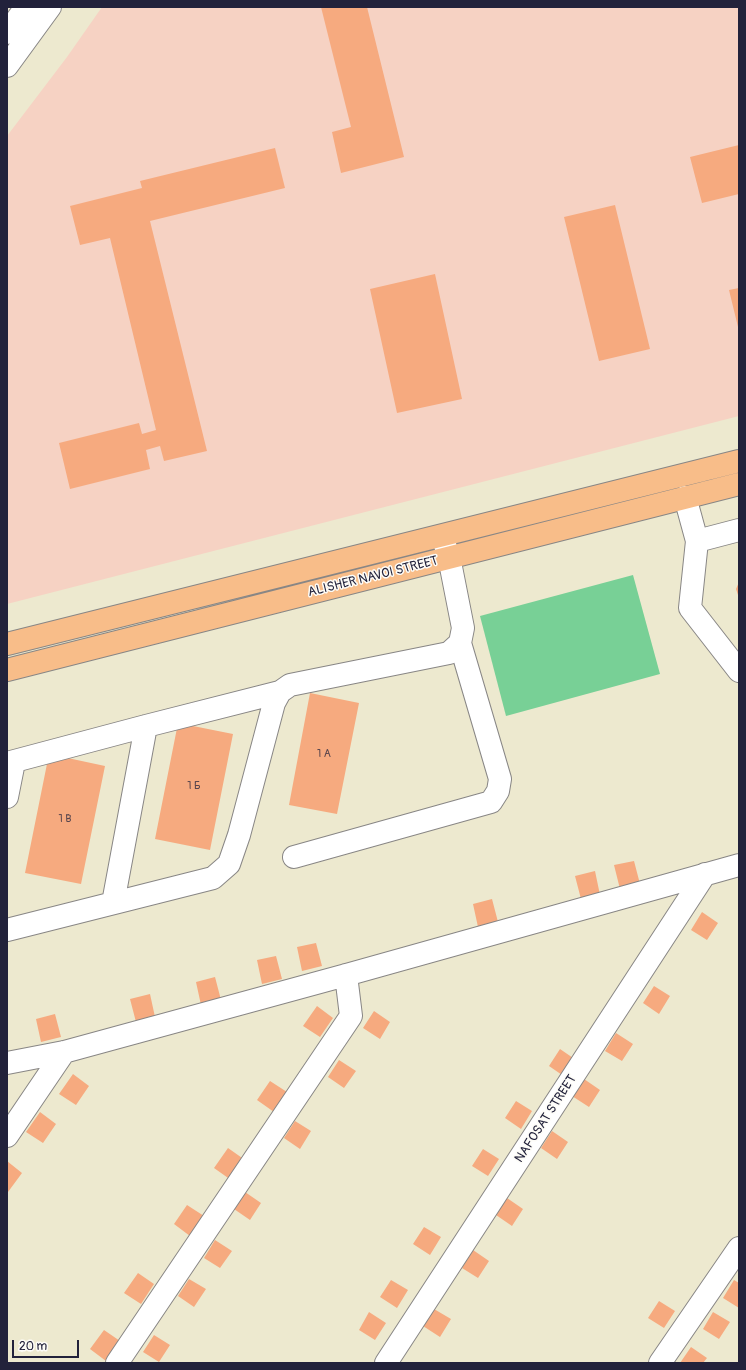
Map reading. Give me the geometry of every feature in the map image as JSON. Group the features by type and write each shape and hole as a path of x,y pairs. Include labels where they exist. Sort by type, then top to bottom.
{"main road":[{"name":"ALISHER NAVOI STREET","path":"7,644 442,534 739,461"},
{"name":"ALISHER NAVOI STREET","path":"7,670 739,484"}],"street":[{"path":"7,33 26,7"},
{"path":"7,66 50,7"},
{"path":"685,497 697,541 690,608 739,672"},
{"path":"697,541 739,530"},
{"path":"294,857 491,802 498,791 500,779 460,643 463,628 449,557 442,534"},
{"path":"7,797 10,763 280,692 290,685 449,653 460,643"},
{"path":"7,930 213,878 229,864 239,835 274,703 280,692"},
{"path":"113,903 146,726"},
{"path":"7,1063 64,1052 739,865"},
{"name":"NAFOSAT STREET","path":"386,1363 705,874"},
{"path":"117,1363 351,1016 346,975"},
{"path":"7,1136 64,1052"},
{"path":"660,1363 739,1248"}],"shaded area":[{"path":"102,7 739,7 739,416 7,604 7,136 67,57"}],"green space":[{"path":"633,575 660,674 506,716 480,616"}],"building":[{"path":"321,7 367,7 404,157 341,173 332,132 351,127"},
{"path":"739,145 739,194 702,203 690,157"},
{"path":"275,148 285,188 150,221 207,451 164,461 160,446 146,450 150,469 70,489 59,443 139,423 142,434 156,430 110,238 80,245 70,206 142,188 140,181"},
{"path":"615,205 650,349 599,361 564,217"},
{"path":"435,274 462,399 397,413 370,289"},
{"path":"739,288 739,326 738,327 729,290"},
{"path":"739,582 739,598 736,589"},
{"path":"310,693 359,703 337,814 289,805"},
{"path":"178,723 233,734 210,850 155,839"},
{"path":"49,754 105,766 81,884 25,873"},
{"path":"634,861 640,884 620,889 614,865"},
{"path":"595,871 600,895 581,899 575,876"},
{"path":"492,899 498,922 478,927 473,904"},
{"path":"702,912 718,923 707,940 691,930"},
{"path":"316,943 322,966 302,971 297,947"},
{"path":"276,956 282,979 262,984 257,960"},
{"path":"215,977 221,1000 201,1005 196,982"},
{"path":"654,986 670,996 659,1014 643,1003"},
{"path":"150,994 155,1017 136,1022 130,999"},
{"path":"317,1006 333,1018 320,1037 303,1026"},
{"path":"374,1011 390,1022 380,1039 363,1028"},
{"path":"55,1014 61,1037 41,1042 36,1019"},
{"path":"616,1033 633,1044 622,1061 605,1051"},
{"path":"560,1049 576,1060 565,1077 549,1066"},
{"path":"339,1060 356,1071 344,1088 328,1077"},
{"path":"73,1074 89,1086 76,1105 59,1094"},
{"path":"584,1079 600,1090 589,1107 572,1096"},
{"path":"270,1081 287,1092 274,1112 257,1100"},
{"path":"516,1101 532,1111 521,1129 505,1118"},
{"path":"40,1112 56,1124 43,1143 26,1132"},
{"path":"295,1121 311,1131 300,1149 284,1138"},
{"path":"552,1131 568,1142 557,1159 541,1148"},
{"path":"228,1148 245,1160 231,1180 214,1168"},
{"path":"483,1149 499,1159 488,1176 472,1166"},
{"path":"7,1161 22,1173 8,1192 7,1191"},
{"path":"245,1192 261,1203 250,1220 234,1209"},
{"path":"507,1198 523,1209 512,1226 496,1215"},
{"path":"187,1205 204,1216 190,1236 174,1224"},
{"path":"424,1227 441,1237 430,1255 413,1244"},
{"path":"215,1240 232,1251 220,1268 204,1258"},
{"path":"473,1250 489,1261 478,1278 462,1268"},
{"path":"138,1273 154,1284 141,1304 124,1293"},
{"path":"189,1279 206,1289 194,1307 178,1296"},
{"path":"391,1280 408,1290 397,1308 380,1297"},
{"path":"734,1280 739,1283 739,1308 723,1298"},
{"path":"659,1301 675,1311 664,1328 648,1318"},
{"path":"434,1309 451,1319 440,1337 423,1326"},
{"path":"369,1312 386,1323 375,1340 359,1330"},
{"path":"713,1312 730,1322 719,1339 703,1329"},
{"path":"104,1330 120,1341 106,1361 90,1349"},
{"path":"154,1335 170,1345 159,1362 143,1352"},
{"path":"691,1347 707,1358 703,1363 680,1363"}]}
